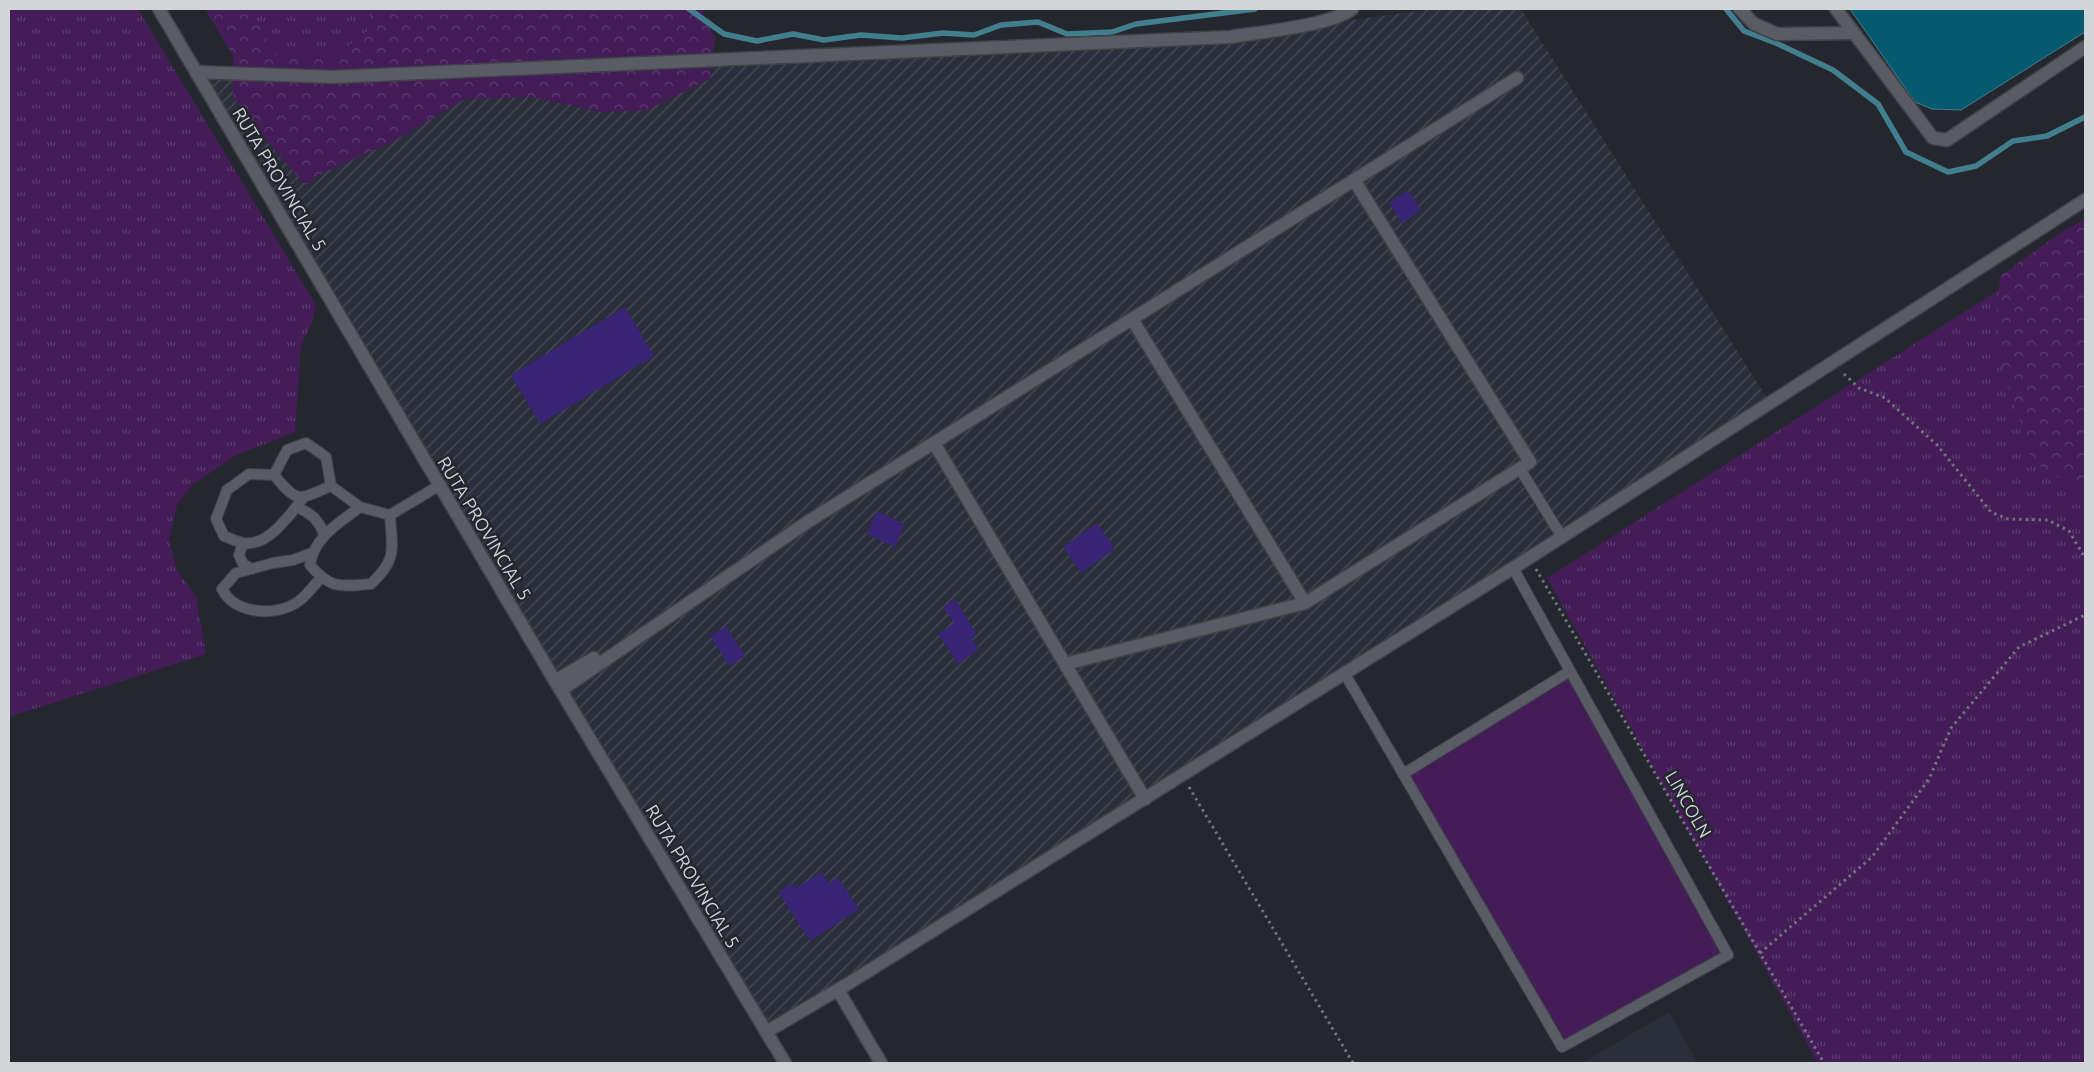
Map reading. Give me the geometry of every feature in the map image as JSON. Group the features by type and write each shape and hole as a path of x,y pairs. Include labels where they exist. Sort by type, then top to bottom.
{"street":[{"name":"RUTA PROVINCIAL 5","path":"159,9 558,686 785,1063"},
{"path":"196,72 333,77 1230,37 1319,21 1347,13 1352,9"},
{"path":"1740,9 1754,24 1777,34 1853,33"},
{"path":"1836,9 1933,138 1947,140 2085,47"},
{"path":"558,686 685,605 809,521 1517,78"},
{"path":"1065,664 1305,603 1530,462 1354,180"},
{"path":"766,1032 838,990 1530,558 2085,200"},
{"path":"1132,319 1305,603"},
{"path":"934,443 1145,799"},
{"path":"838,990 881,1063"}],"lane":[{"path":"274,475 288,450 306,443 326,457 331,486 360,507 390,514 440,485"},
{"path":"1520,469 1562,537"},
{"path":"304,497 290,494 274,475 249,474 227,490 216,519 224,536 243,543 260,540 280,526 304,497 331,486"},
{"path":"296,507 310,513 319,521 324,534"},
{"path":"360,507 324,534 312,553 310,565 321,578 336,587 371,584 387,568 392,552 390,514"},
{"path":"243,543 239,555 243,564 252,569"},
{"path":"312,553 293,560 236,573 222,589 227,599 252,610 272,612 298,602 321,578"},
{"path":"1345,674 1562,1047 1728,955 1513,568"},
{"path":"1403,774 1570,671"}],"path":[{"path":"1832,363 1859,388 1885,398 1937,445 1991,512 2008,519 2048,520 2069,531 2085,558"},
{"name":"LINCOLN","path":"1530,558 1824,1063"},
{"path":"1760,953 1872,857 1929,779 1951,728 2019,647 2085,615"},
{"path":"1182,776 1353,1063"}],"shaded area":[{"path":"1431,9 1521,9 1770,403 766,1032 196,72 1230,37"},
{"path":"1669,1012 1698,1063 1582,1063"}],"green space":[{"path":"9,9 138,9 316,305 312,323 301,346 295,432 235,456 192,485 177,505 169,539 177,570 196,596 206,654 9,717"},
{"path":"205,9 251,9 275,55 340,52 369,30 370,9 702,9 715,39 710,79 647,110 601,112 531,97 465,99 392,142 323,173 306,185 269,144 233,97 233,56"},
{"path":"239,9 408,9 385,52 273,67"},
{"path":"2085,219 2084,493 2032,461 1994,342 2000,276 2063,231"},
{"path":"2085,235 2085,1063 1818,1063 1547,578"},
{"path":"1570,671 1728,955 1562,1047 1403,774"}],"water":[{"path":"1850,9 2085,9 2085,32 1961,110 1932,109 1915,102"}],"building":[{"path":"1408,190 1421,210 1402,223 1389,203"},
{"path":"625,307 654,356 540,424 511,375"},
{"path":"877,511 905,524 895,547 867,534"},
{"path":"1097,523 1115,549 1081,573 1063,547"},
{"path":"955,599 977,635 972,639 979,649 958,664 938,634 954,623 943,607"},
{"path":"726,626 745,656 729,666 710,636"},
{"path":"822,872 829,883 838,877 859,909 810,941 778,892 792,883 796,888"}],"waterway":[{"path":"689,9 724,34 757,41 793,34 824,40 861,35 902,38 943,33 974,35 1001,25 1038,22 1067,34 1112,32 1136,24 1255,9"},
{"path":"1726,9 1744,31 1776,43 1833,70 1878,104 1906,152 1948,172 1976,166 2013,141 2047,136 2085,117"}]}
